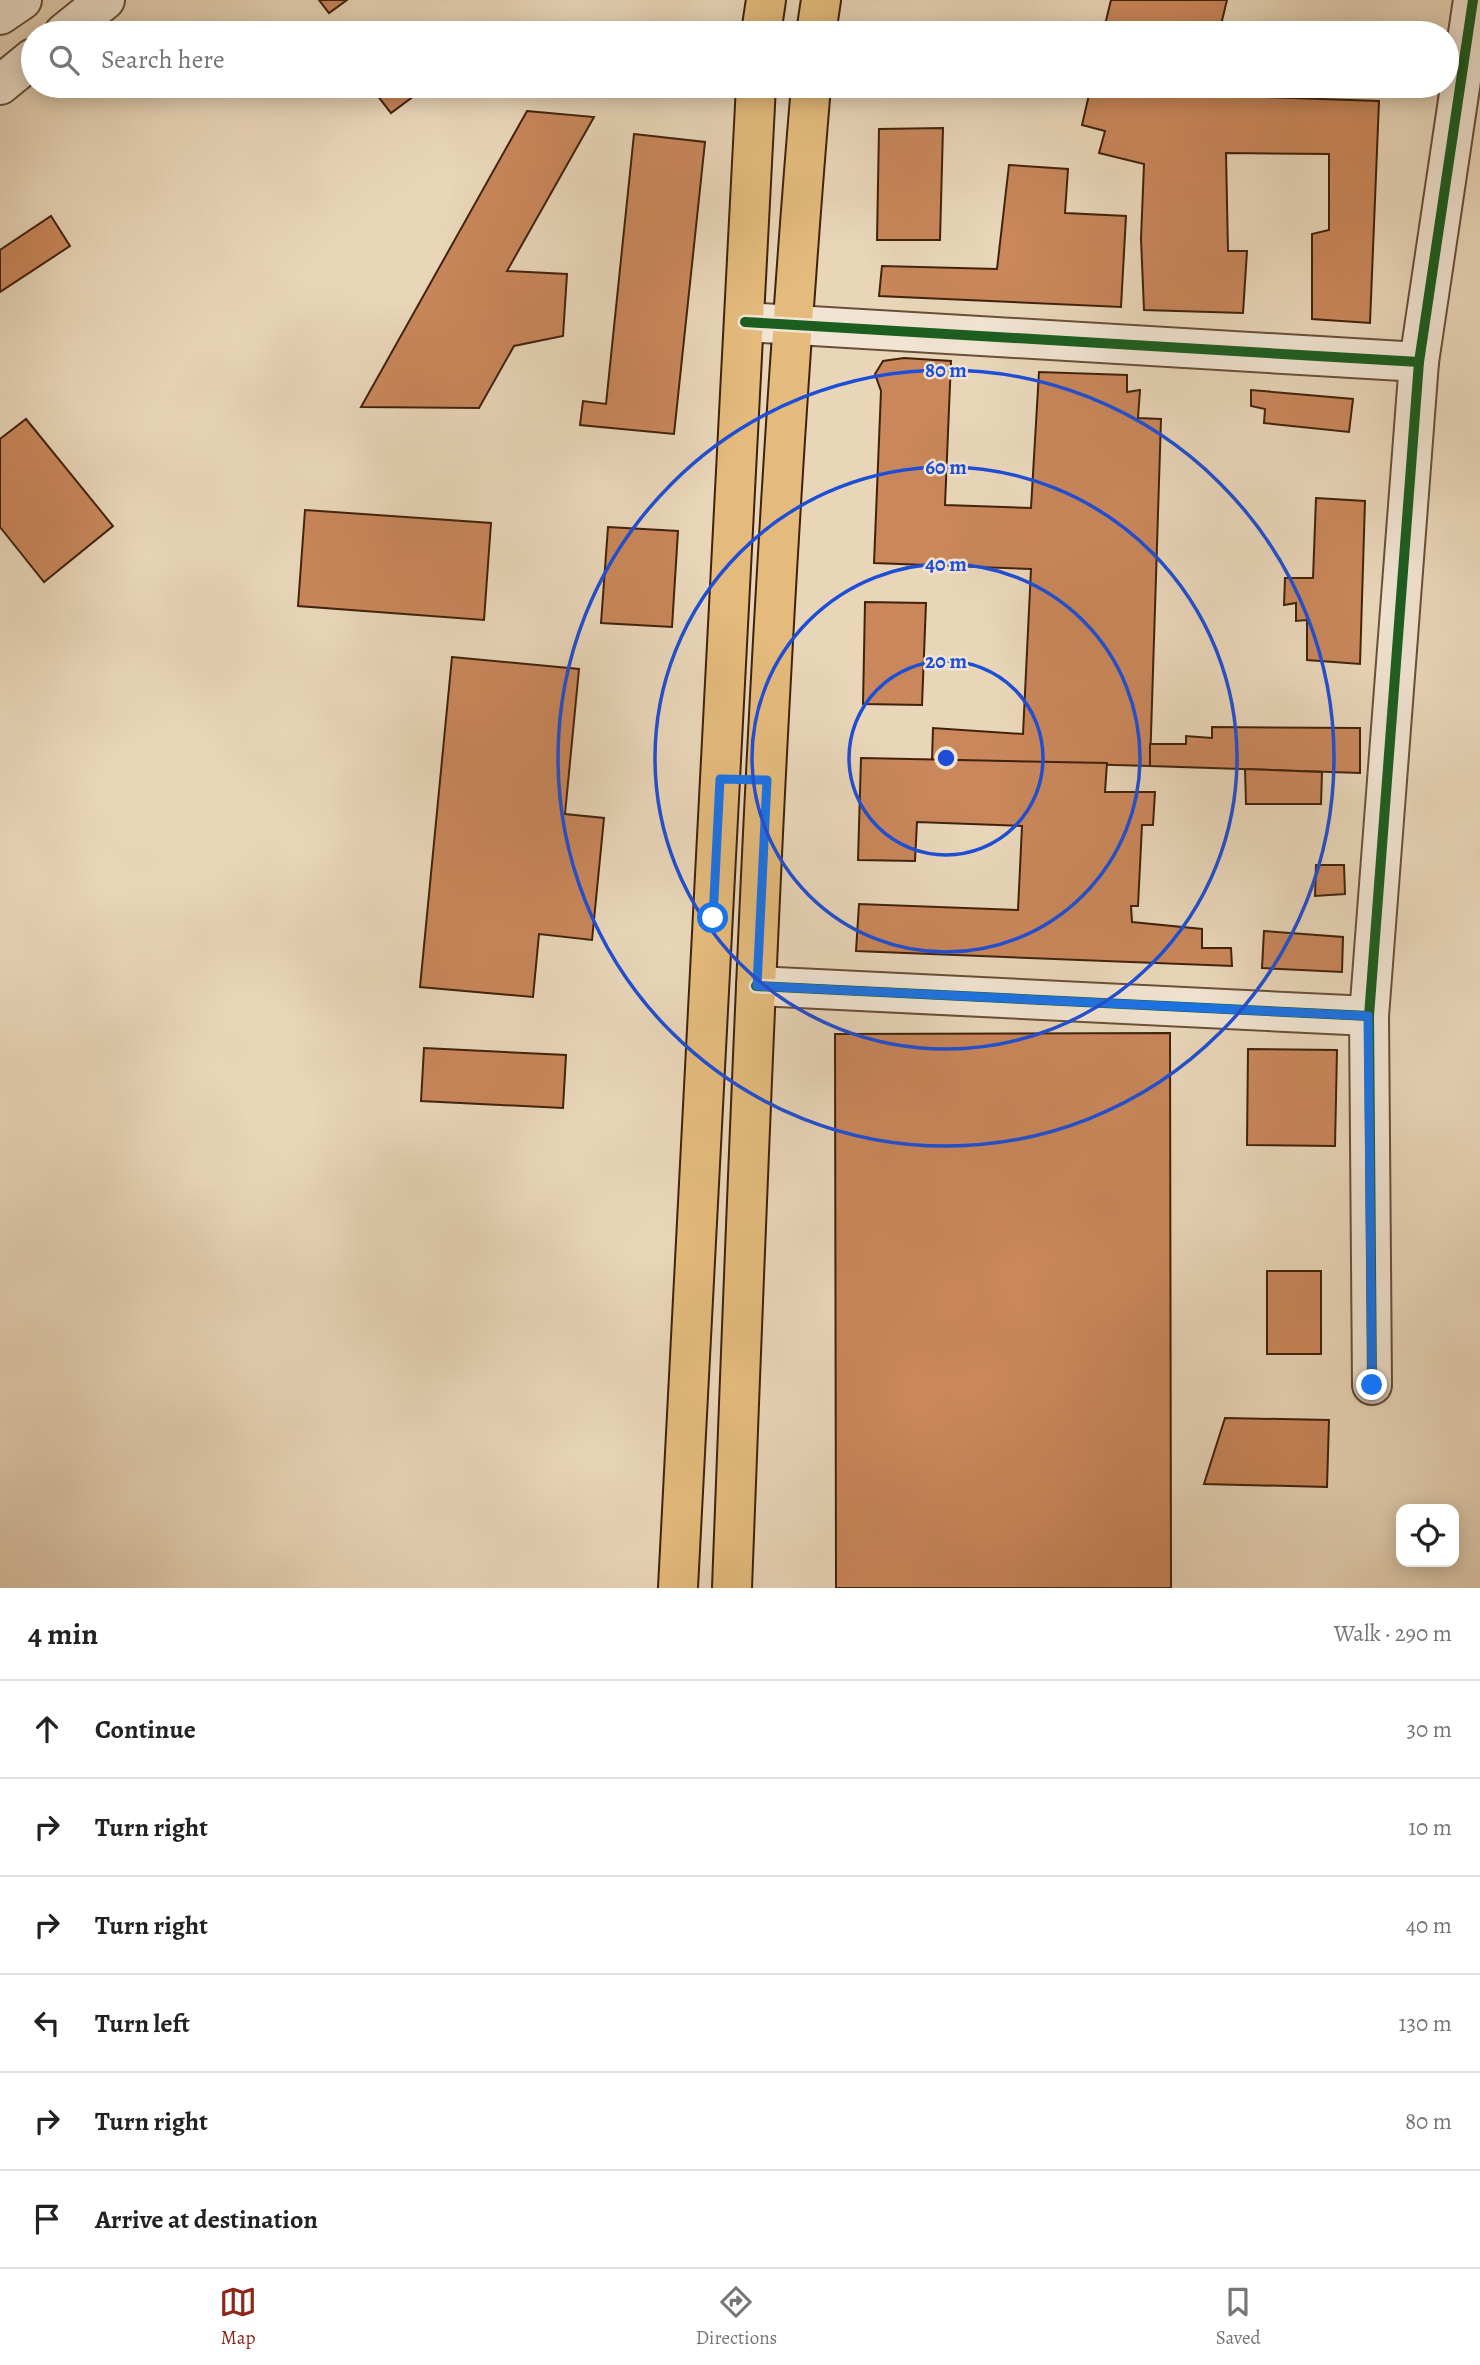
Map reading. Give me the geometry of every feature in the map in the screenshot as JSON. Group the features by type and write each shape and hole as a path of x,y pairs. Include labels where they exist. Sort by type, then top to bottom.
{"main road":[{"path":"763,21 766,0"},
{"path":"818,21 821,0"},
{"path":"678,1588 755,98"},
{"path":"732,1588 767,780 791,326 810,98"},
{"path":"736,481 783,484"},
{"path":"720,779 767,780"},
{"path":"684,1473 736,1475"}],"street":[{"path":"0,15 22,0"},
{"path":"79,21 105,0"},
{"path":"1459,94 1473,0"},
{"path":"0,85 21,68"},
{"path":"1372,1385 1368,1016 1419,362 1458,98"},
{"path":"745,322 1419,362"},
{"path":"757,986 1368,1016"}],"building":[{"path":"319,0 347,0 329,13"},
{"path":"1111,0 1227,0 1222,21 1106,21"},
{"path":"379,98 411,98 391,113"},
{"path":"1088,98 1292,98 1379,101 1370,323 1312,319 1312,234 1329,230 1329,154 1226,153 1228,251 1247,251 1243,313 1144,310 1141,239 1144,164 1099,153 1105,131 1082,125"},
{"path":"527,111 594,117 507,271 567,274 563,336 514,346 479,408 361,407"},
{"path":"943,128 940,240 877,240 879,129"},
{"path":"634,134 705,142 674,434 580,425 583,401 606,404"},
{"path":"1009,165 1068,169 1065,213 1126,216 1121,307 879,296 882,266 997,269"},
{"path":"51,216 70,246 0,292 0,250"},
{"path":"904,358 951,361 945,505 1031,508 1039,372 1127,375 1127,392 1140,390 1138,418 1161,419 1150,766 932,760 933,728 1023,734 1031,569 874,563 881,391 875,374 883,361"},
{"path":"1251,390 1353,399 1349,432 1264,423 1265,409 1251,406"},
{"path":"26,419 113,526 44,582 0,527 0,439"},
{"path":"1316,498 1365,501 1360,664 1307,660 1307,620 1296,621 1296,603 1284,605 1285,578 1313,578"},
{"path":"305,510 491,523 484,620 298,606"},
{"path":"608,527 678,531 672,627 601,623"},
{"path":"865,602 926,603 922,705 863,704"},
{"path":"452,657 579,669 565,814 604,818 592,940 539,934 533,997 420,987"},
{"path":"1212,727 1360,728 1360,773 1150,766 1150,744 1186,744 1186,736 1212,738"},
{"path":"861,758 1107,763 1105,792 1155,792 1153,825 1142,825 1138,906 1131,906 1132,922 1202,929 1202,948 1231,948 1232,966 856,951 859,904 1018,910 1022,826 917,822 915,861 858,860"},
{"path":"1245,769 1322,772 1321,804 1246,804"},
{"path":"1316,865 1344,865 1345,894 1315,896"},
{"path":"1264,931 1343,937 1342,972 1262,968"},
{"path":"1170,1033 1171,1588 836,1588 835,1034"},
{"path":"424,1048 566,1055 563,1108 421,1101"},
{"path":"1248,1049 1337,1050 1335,1146 1247,1145"},
{"path":"1267,1271 1321,1271 1321,1354 1267,1354"},
{"path":"1225,1418 1329,1420 1327,1487 1204,1484"}],"cycle path":[{"path":"1459,94 1473,0"},
{"path":"1372,1385 1369,1016 1419,362 1458,98"},
{"path":"745,322 1419,362"},
{"path":"756,986 1369,1016"}],"route":[{"path":"713,918 720,779 767,780 757,986 1368,1016 1372,1385"}]}
